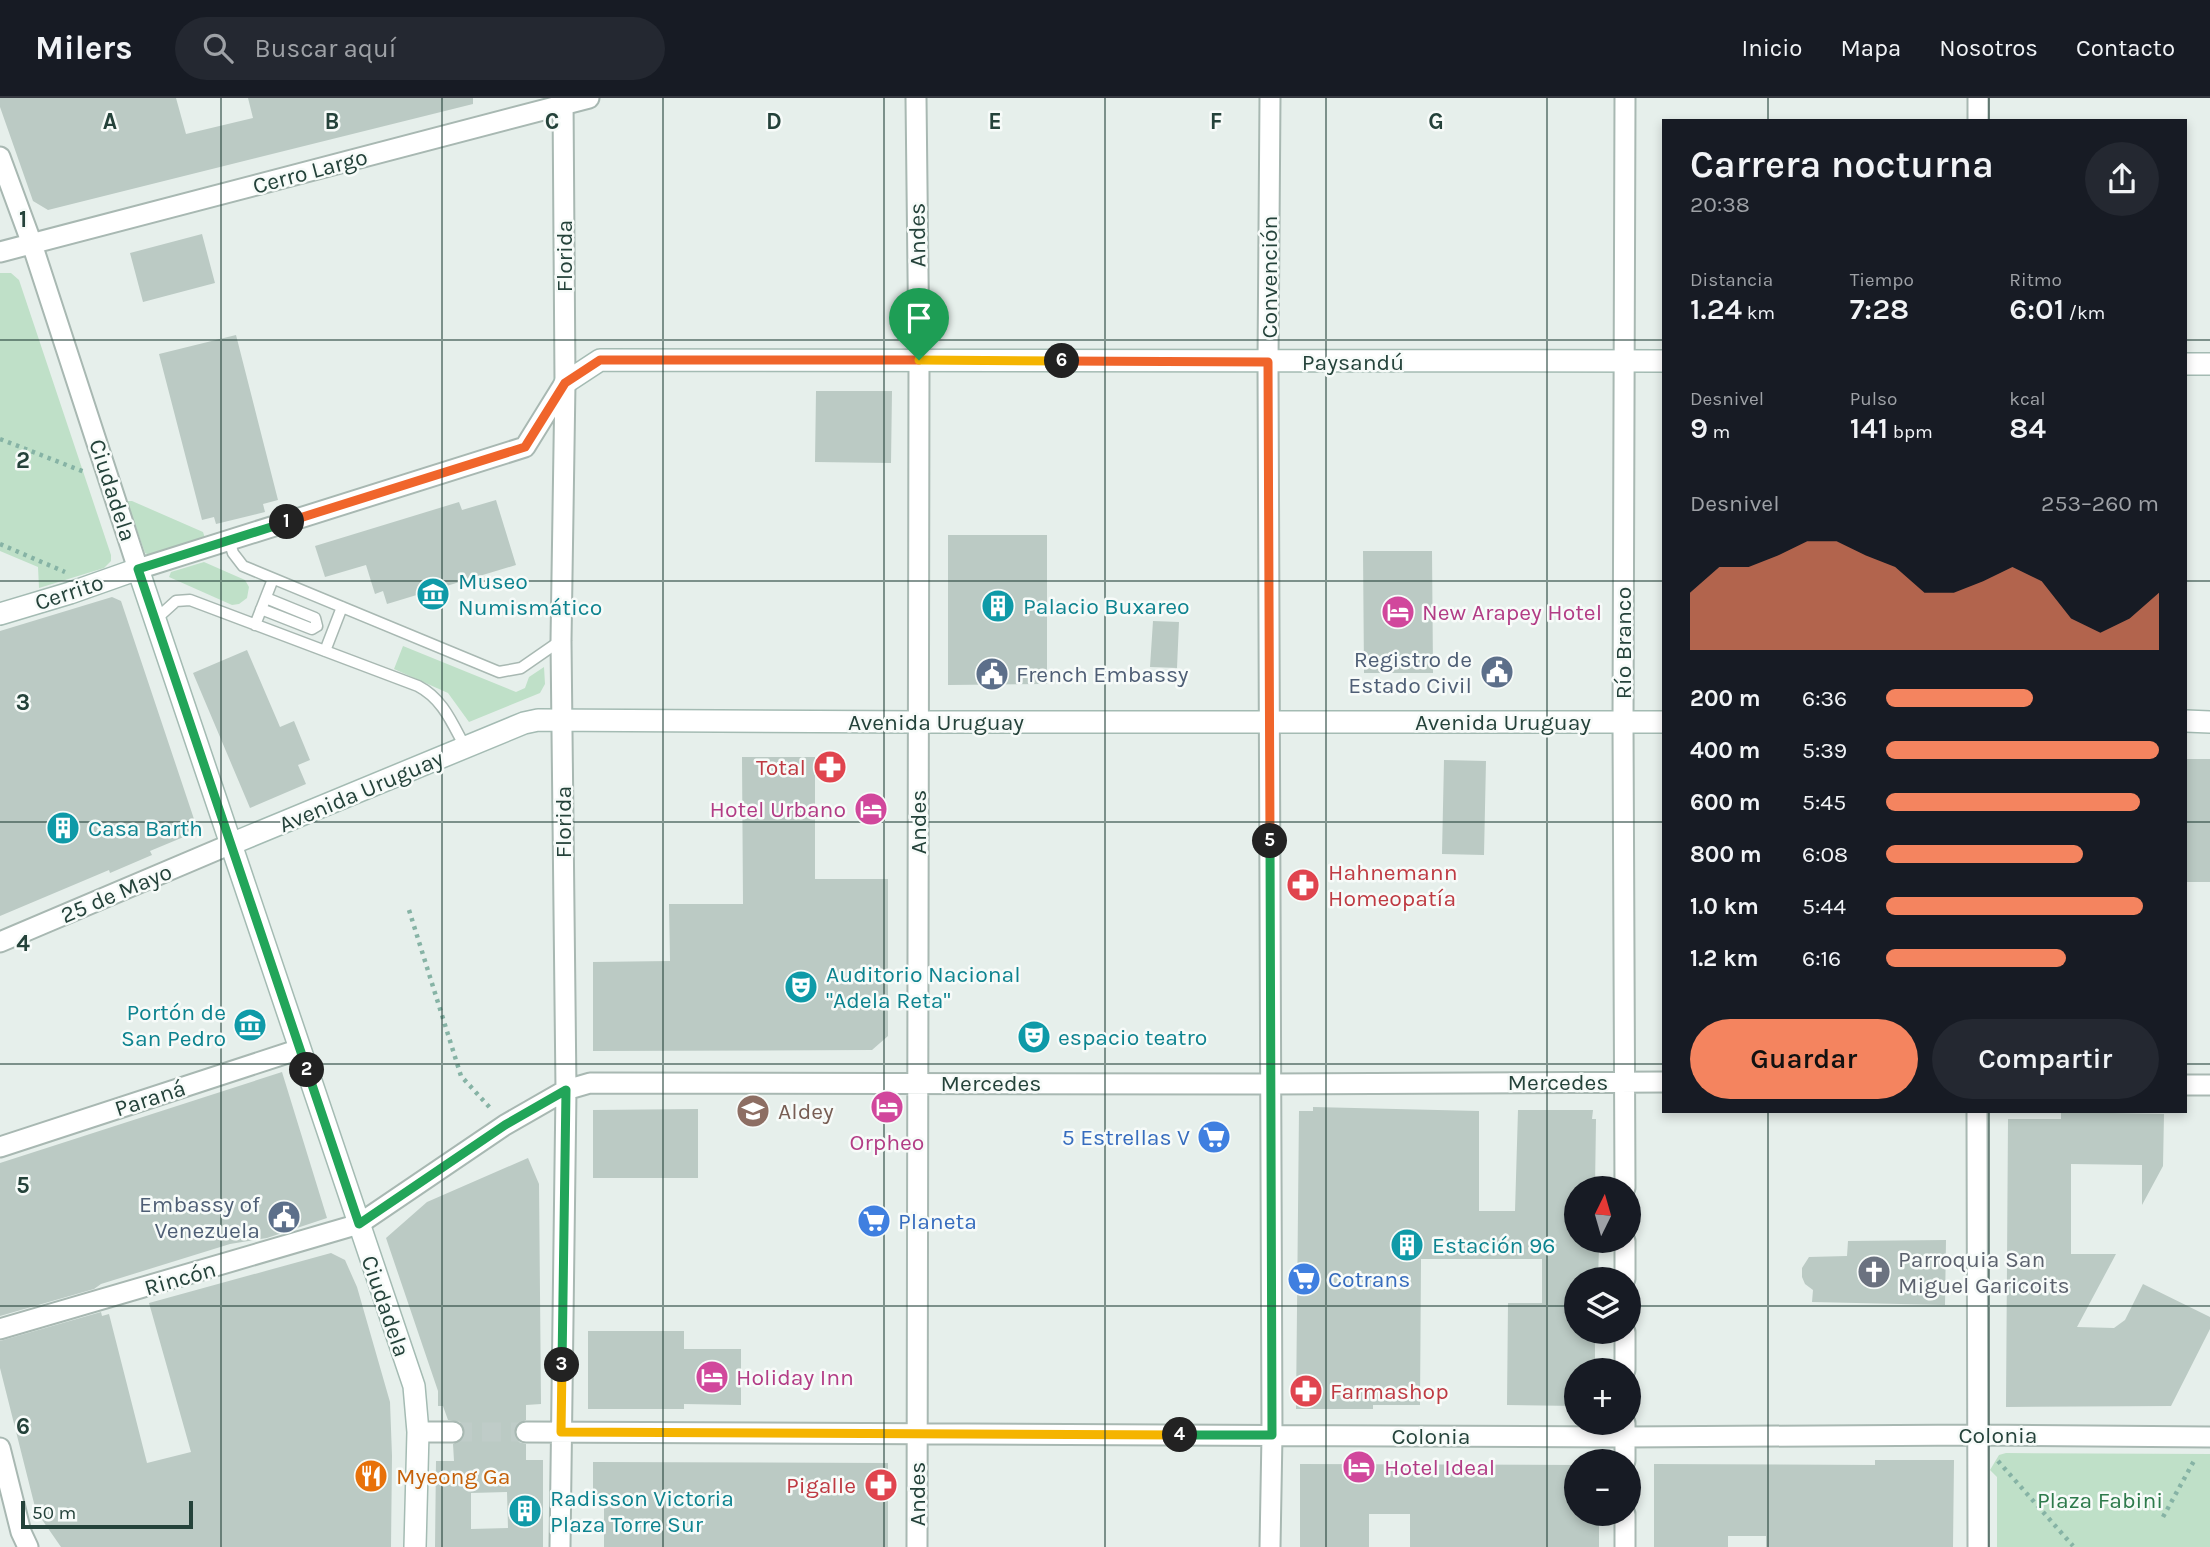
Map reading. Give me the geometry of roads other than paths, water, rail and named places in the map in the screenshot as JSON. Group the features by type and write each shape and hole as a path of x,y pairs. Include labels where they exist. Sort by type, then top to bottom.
{"street":[{"name":"Cerro Largo","path":"0,252 563,101 589,98"},
{"name":"Andes","path":"916,98 919,360 917,1547"},
{"name":"Convención","path":"1270,98 1270,1547"},
{"name":"Río Branco","path":"1625,98 1625,1176"},
{"path":"1978,98 1978,119"},
{"name":"Florida","path":"560,1547 566,1090 561,641 565,383 563,101"},
{"name":"Ciudadela","path":"0,157 32,244 155,621 414,1386 418,1432 415,1547"},
{"name":"Paysandú","path":"138,569 525,447 565,383 600,360 1662,361"},
{"path":"2187,364 2210,364"},
{"name":"Cerrito","path":"0,614 138,569"},
{"name":"Avenida Uruguay","path":"231,844 524,723 563,719 1662,722"},
{"path":"2187,722 2210,722"},
{"name":"25 de Mayo","path":"0,942 231,844"},
{"name":"Paraná","path":"0,1147 300,1049"},
{"name":"Mercedes","path":"359,1224 505,1125 566,1090 590,1083 1662,1082"},
{"path":"2187,1085 2210,1085"},
{"path":"1977,1113 1978,1547"},
{"name":"Rincón","path":"0,1329 359,1224"},
{"name":"Colonia","path":"1641,1430 2209,1435"},
{"name":"Colonia","path":"526,1432 1272,1435 1564,1431"},
{"path":"418,1432 453,1432"},
{"path":"0,1448 21,1532 28,1547"},
{"path":"1625,1526 1625,1547"}],"lane":[{"path":"229,540 233,553 243,566 499,672 521,668 561,641"},
{"path":"255,625 273,579"},
{"path":"261,609 312,629 317,626 315,618 266,598"},
{"path":"155,621 176,601 190,600 429,692 443,707 465,747"},
{"path":"325,651 342,607"}],"tunnel":[{"path":"453,1432 526,1432"}],"place":[{"name":"Museo Numismático","path":"433,594"},
{"name":"Palacio Buxareo","path":"998,606"},
{"name":"New Arapey Hotel","path":"1398,612"},
{"name":"Registro de Estado Civil","path":"1497,672"},
{"name":"French Embassy","path":"992,674"},
{"name":"Total","path":"830,767"},
{"name":"Hotel Urbano","path":"871,809"},
{"name":"Casa Barth","path":"63,828"},
{"name":"Hahnemann Homeopatía","path":"1303,885"},
{"name":"Auditorio Nacional \"Adela Reta\"","path":"801,987"},
{"name":"Portón de San Pedro","path":"250,1025"},
{"name":"espacio teatro","path":"1034,1037"},
{"name":"Orpheo","path":"887,1107"},
{"name":"Aldey","path":"753,1111"},
{"name":"5 Estrellas V","path":"1214,1137"},
{"name":"Embassy of Venezuela","path":"284,1217"},
{"name":"Planeta","path":"874,1221"},
{"name":"Estación 96","path":"1407,1245"},
{"name":"Parroquia San Miguel Garicoits","path":"1874,1272"},
{"name":"Cotrans","path":"1304,1279"},
{"name":"Holiday Inn","path":"712,1377"},
{"name":"Farmashop","path":"1306,1391"},
{"name":"Hotel Ideal","path":"1359,1467"},
{"name":"Myeong Ga","path":"371,1476"},
{"name":"Pigalle","path":"881,1485"},
{"name":"Radisson Victoria Plaza Torre Sur","path":"525,1511"}],"park label":[{"name":"Plaza Fabini","path":"2100,1500"}]}
